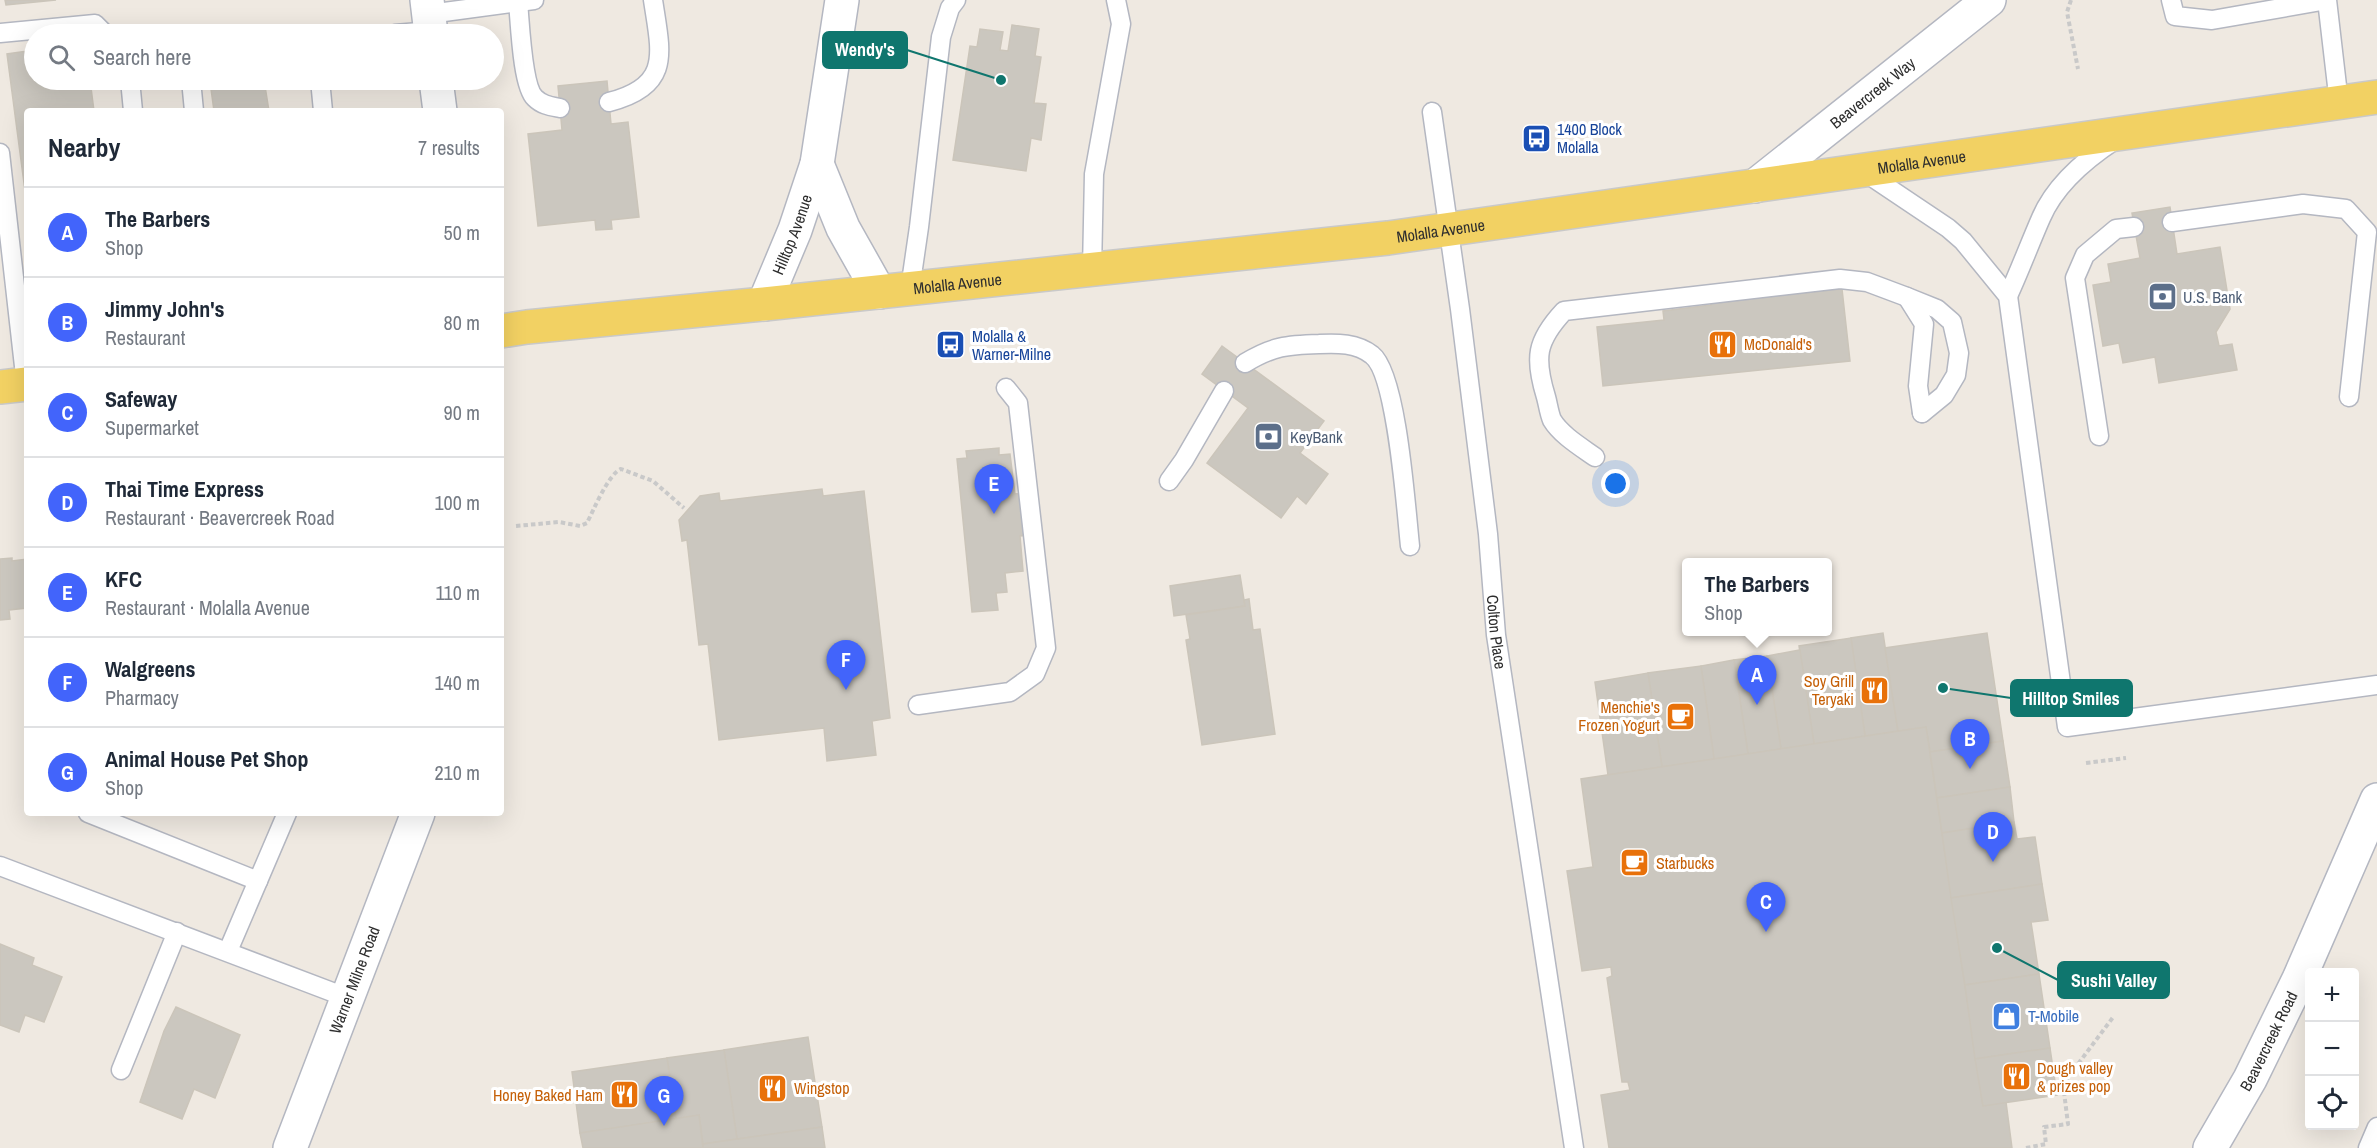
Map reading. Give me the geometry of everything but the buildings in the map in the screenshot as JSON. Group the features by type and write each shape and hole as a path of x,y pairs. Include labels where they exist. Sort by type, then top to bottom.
{"main road":[{"name":"Molalla Avenue","path":"504,331 1388,238 2377,97"}],"street":[{"name":"Hilltop Avenue","path":"764,304 795,230 817,164 842,0"},
{"name":"Beavercreek Way","path":"1755,186 1989,0"},
{"path":"437,90 440,108"},
{"name":"Hilltop Avenue","path":"817,164 843,228 895,290"},
{"name":"Beavercreek Road","path":"2210,1148 2250,1079 2299,979 2377,800"},
{"name":"Warner Milne Road","path":"290,1148 417,816"}],"lane":[{"path":"609,102 631,97 642,90 658,66 659,39 653,0"},
{"path":"895,290 920,227 941,37 950,8 956,0"},
{"path":"1092,270 1094,174 1121,24 1116,0"},
{"path":"2171,0 2175,16 2212,20 2327,0 2339,103"},
{"path":"430,20 526,1 526,78 533,97 546,106 560,108"},
{"path":"0,33 24,31"},
{"path":"131,90 133,108"},
{"path":"192,90 194,108"},
{"path":"321,90 323,108"},
{"name":"Colton Place","path":"1432,112 1488,534 1496,635 1574,1148"},
{"path":"2126,133 2090,157 2054,198 2041,217 2008,296 2067,728 2377,685"},
{"path":"0,153 21,276 18,385"},
{"path":"1862,170 1963,241 2008,296"},
{"path":"2172,222 2303,204 2346,208 2367,232 2349,397"},
{"path":"2099,436 2075,278 2085,255 2116,230 2134,227"},
{"path":"1595,456 1572,441 1552,420 1538,373 1539,352 1548,329 1564,311 1840,279 1867,282 1907,297 1937,309 1952,322 1959,353 1956,375 1944,395 1922,413 1918,386 1924,324 1907,297"},
{"path":"1245,363 1281,346 1336,343 1355,346 1372,355 1384,370 1392,398 1410,546"},
{"path":"918,705 1011,692 1035,674 1046,648 1018,403 1006,388"},
{"path":"1169,481 1184,460 1224,391"},
{"path":"96,816 258,881"},
{"path":"228,951 286,816"},
{"path":"0,866 348,998"},
{"path":"121,1070 177,932"},
{"path":"2368,1148 2377,1128"}],"path":[{"path":"2071,0 2067,12 2078,69"},
{"path":"516,526 559,522 580,526 587,523 611,478 616,471 621,469 653,481 684,508"},
{"path":"2086,763 2126,758"},
{"path":"2026,1148 2046,1144 2044,1127 2068,1124 2063,1084 2114,1016"}],"place":[{"name":"Wendy's","path":"1001,80"},
{"name":"1400 Block Molalla","path":"1536,138"},
{"name":"U.S. Bank","path":"2162,297"},
{"name":"McDonald's","path":"1723,344"},
{"name":"Molalla & Warner-Milne","path":"951,345"},
{"name":"KeyBank","path":"1269,437"},
{"name":"KFC","path":"994,514"},
{"name":"Hilltop Smiles","path":"1943,688"},
{"name":"Walgreens","path":"846,690"},
{"name":"Soy Grill Teryaki","path":"1875,690"},
{"name":"The Barbers","path":"1757,705"},
{"name":"Menchie's Frozen Yogurt","path":"1681,716"},
{"name":"Jimmy John's","path":"1970,769"},
{"name":"Thai Time Express","path":"1993,862"},
{"name":"Starbucks","path":"1635,863"},
{"name":"Safeway","path":"1766,932"},
{"name":"Sushi Valley","path":"1997,948"},
{"name":"T-Mobile","path":"2007,1016"},
{"name":"Dough valley & prizes pop","path":"2016,1077"},
{"name":"Wingstop","path":"773,1088"},
{"name":"Honey Baked Ham","path":"624,1095"},
{"name":"Animal House Pet Shop","path":"664,1126"}]}
